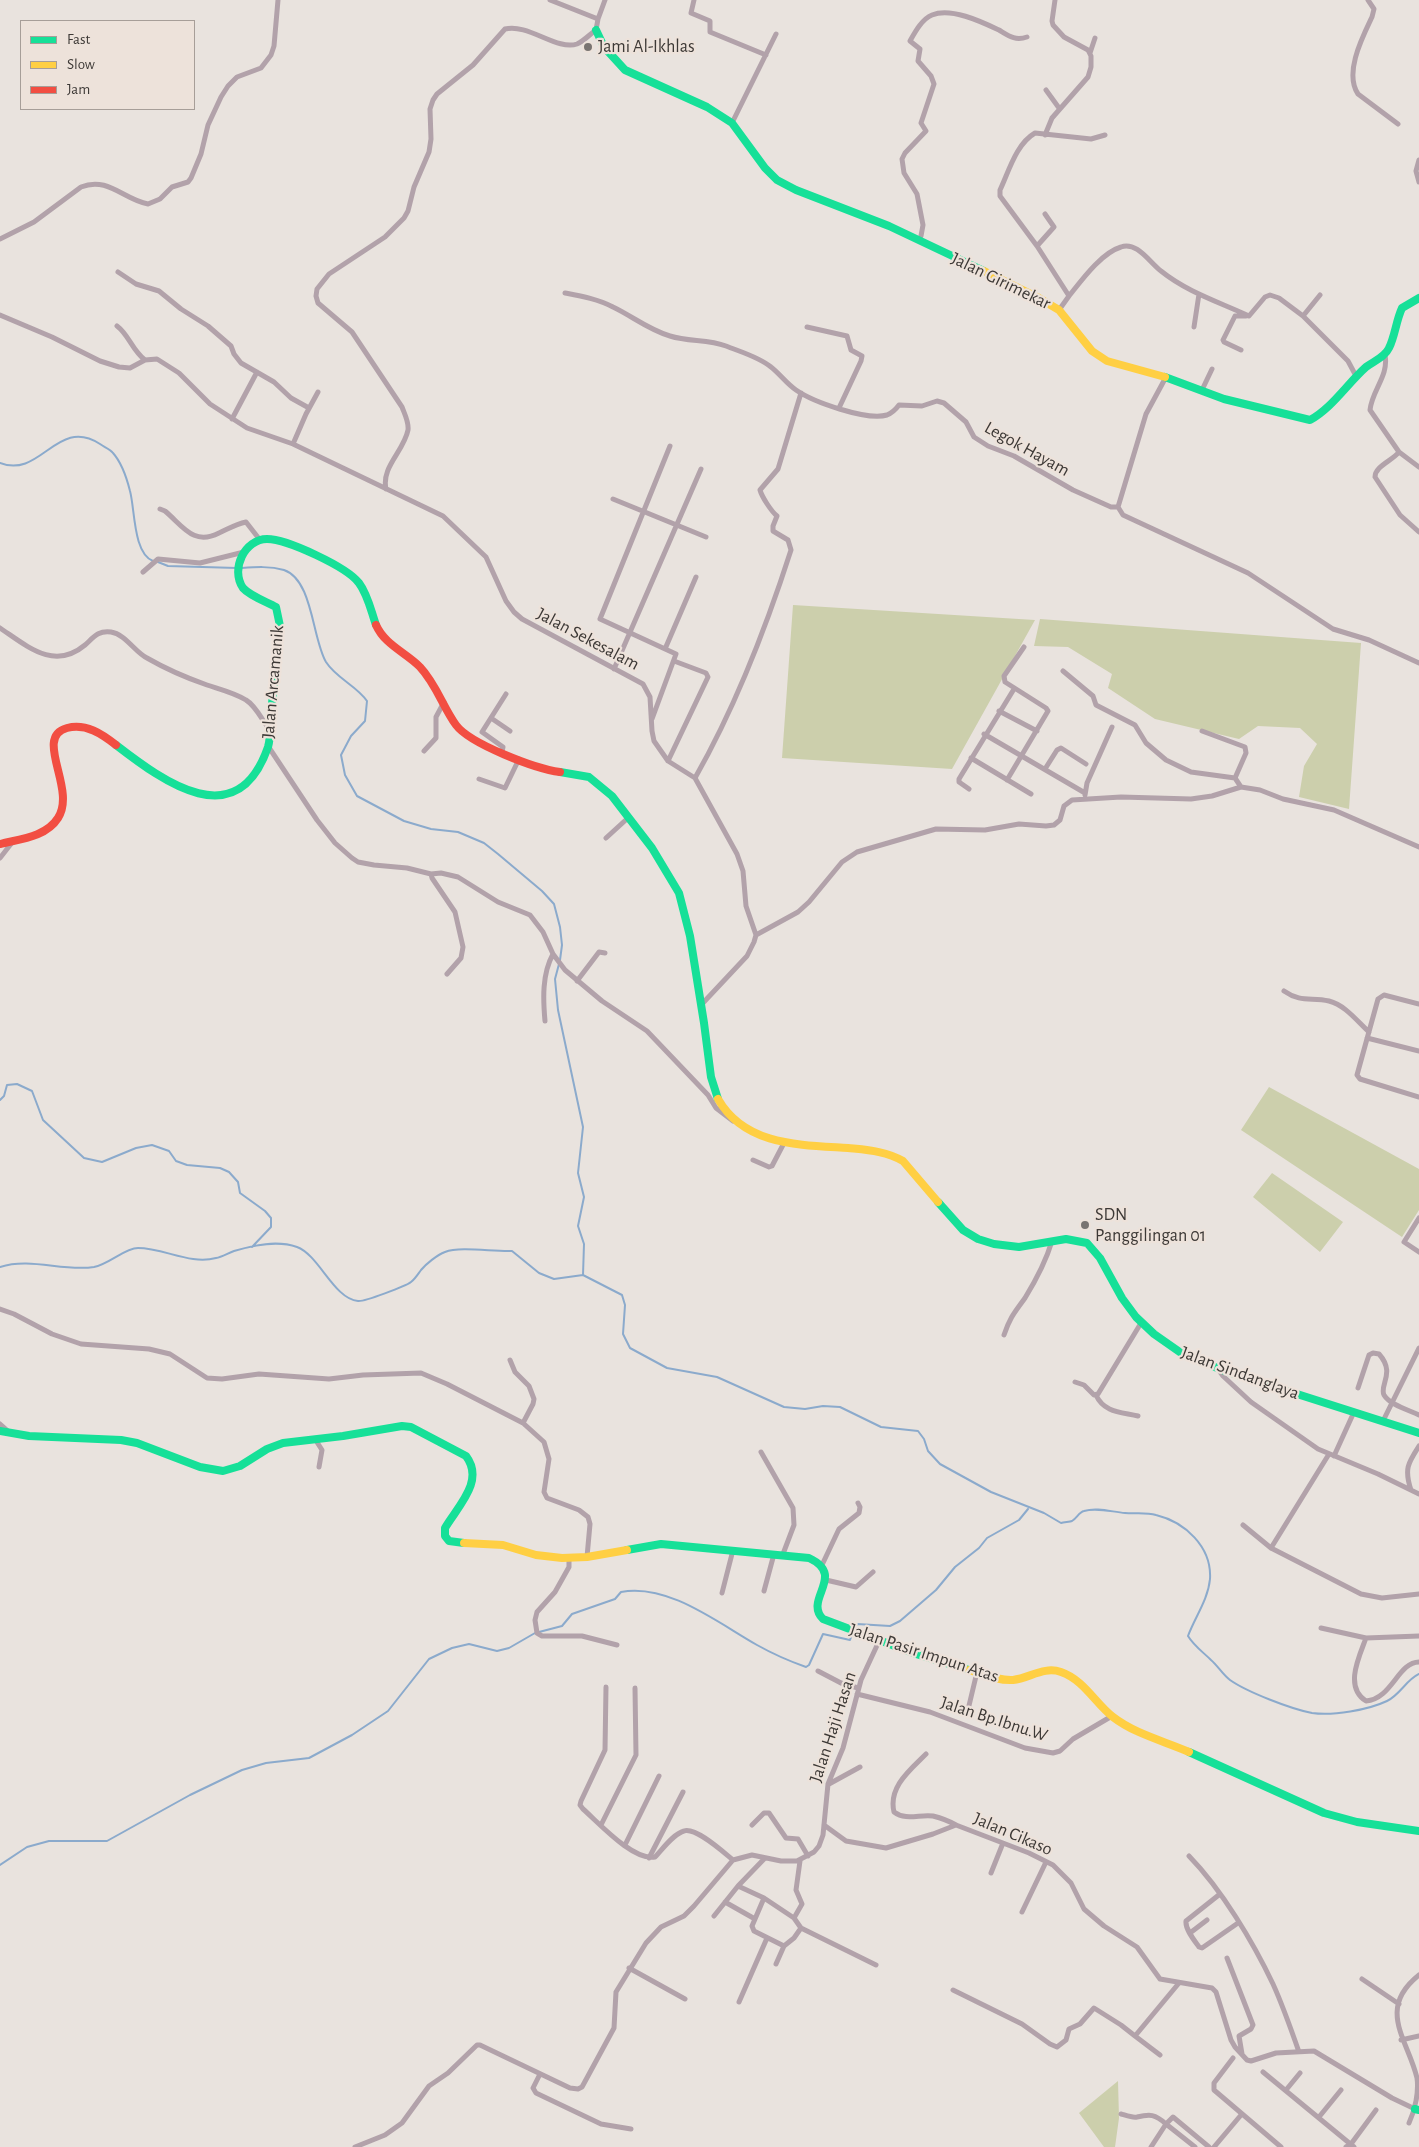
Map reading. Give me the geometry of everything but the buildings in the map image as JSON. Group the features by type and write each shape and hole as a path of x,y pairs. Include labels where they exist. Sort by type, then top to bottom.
{"street":[{"path":"0,238 34,222 81,187 88,184 106,185 148,204 160,199 172,187 188,182 196,170 213,111 228,86 237,77 261,68 271,55 274,46 278,0"},
{"path":"550,0 598,18"},
{"path":"386,489 385,480 405,438 408,430 408,421 402,408 352,332 318,303 317,289 328,274 385,237 404,218 414,187 429,152 431,140 430,110 437,94 473,65 505,29 515,27 570,45 577,44 596,30 598,18 605,0"},
{"path":"694,0 691,13 710,21 710,32 766,55"},
{"path":"1054,0 1052,21 1056,30 1090,53"},
{"path":"1368,0 1374,9 1354,67 1352,79 1358,94 1398,124"},
{"path":"919,240 922,236 923,225 917,194 904,174 902,159 905,153 926,131 921,123 934,84 931,76 918,60 920,49 910,41 924,20 939,13 962,16 996,29 1015,39 1027,37"},
{"name":"Jalan Girimekar","path":"596,30 604,47 625,70 707,107 732,123 765,168 777,180 796,190 919,240 1059,310 1099,357 1107,361 1166,377 1224,399 1294,418 1310,420 1319,415 1356,376 1376,359 1385,355"},
{"path":"732,123 776,34"},
{"path":"1045,135 1052,118 1059,108 1088,78 1091,67 1090,53 1095,38"},
{"path":"1046,90 1059,108"},
{"path":"1069,296 1000,193 1020,146 1028,137 1035,133 1091,139 1105,135"},
{"path":"1418,160 1416,171 1419,182"},
{"path":"1037,246 1054,228 1045,214"},
{"path":"1059,310 1086,274 1107,255 1119,247 1126,246 1138,250 1179,284 1249,316"},
{"path":"118,272 136,284 159,291 181,309 208,326 231,346 236,359 274,382 291,398 309,408"},
{"name":"Legok Hayam","path":"565,293 612,306 654,330 669,336 682,340 716,342 772,367 801,393 839,408 880,416 889,414 904,404 922,406 937,401 944,403 966,422 974,437 988,446 1014,456 1074,490 1111,507 1118,507 1123,515 1248,573 1333,629 1369,640 1419,663"},
{"path":"1194,327 1199,294"},
{"path":"1241,350 1223,340 1235,316 1249,316 1265,297 1270,295 1279,298 1303,316 1348,361 1356,376"},
{"path":"1303,316 1320,295"},
{"path":"1419,298 1402,308 1398,316 1390,347 1385,355 1384,377 1373,397 1370,410 1399,452 1419,467"},
{"path":"0,315 52,337 100,361 119,367 130,368 145,360 135,351 124,331 117,326"},
{"path":"807,328 847,336 850,350 862,356 839,408"},
{"name":"Jalan Sekesalam","path":"145,360 157,359 170,366 187,379 210,404 254,431 293,444 443,516 482,552 490,563 506,601 522,620 638,680 647,689 650,696 654,741 668,761 695,778 737,854 743,871 746,906 756,934"},
{"path":"1202,390 1212,369"},
{"path":"232,419 257,372"},
{"path":"1118,507 1146,414 1166,377"},
{"path":"293,444 318,392"},
{"path":"695,778 739,689 771,612 791,550 788,540 773,531 772,526 777,516 770,510 768,502 760,490 778,469 801,393"},
{"path":"651,722 676,654 600,619 670,446"},
{"path":"1399,452 1393,460 1375,472 1375,477 1400,515 1419,532"},
{"path":"614,669 701,469"},
{"path":"613,500 706,537"},
{"path":"160,509 165,511 194,536 206,538 214,536 246,522 260,540"},
{"path":"143,572 158,559 200,562 244,552 260,540 274,538 282,540 349,573 359,583 380,634 421,668 444,702 458,728 468,737 555,772 581,775 603,786 667,870 679,894 686,914 702,1004"},
{"name":"Jalan Arcamanik","path":"0,844 39,834 55,823 63,810 63,785 53,756 55,737 63,730 73,726 95,731 148,768 192,792 211,796 235,792 249,782 262,763 271,732 280,626 276,607 249,593 240,583 238,573 244,552"},
{"path":"665,649 696,577"},
{"path":"0,628 40,653 54,657 73,653 101,632 115,633 147,658 199,682 245,699 252,704 271,732"},
{"path":"1007,780 1048,711 1005,682 1004,676 1024,647"},
{"path":"668,761 708,677 706,673 674,661"},
{"path":"1064,671 1093,696 1096,705 1135,725 1146,743 1166,760 1191,772 1235,778 1241,787"},
{"path":"969,789 959,782 958,778 1014,689"},
{"path":"502,752 502,747 482,732 506,694"},
{"path":"424,752 437,736 436,717 444,702"},
{"path":"999,711 1037,731"},
{"path":"491,718 510,731"},
{"path":"1087,800 1085,793 1087,783 1112,727"},
{"path":"1202,731 1245,747 1246,753 1235,778"},
{"path":"984,734 1085,793"},
{"path":"268,746 317,820 335,843 352,858 358,862 374,865 407,868 431,874 458,877 498,902 530,915 543,932 553,954 565,970 602,1001 647,1031 708,1095 716,1108 739,1124"},
{"path":"1045,769 1057,750 1062,748 1086,764"},
{"path":"971,758 1031,794"},
{"path":"479,779 505,788 520,759"},
{"path":"702,1004 747,956 756,934 798,912 809,902 842,862 857,852 936,829 985,830 1019,824 1054,825 1060,820 1064,806 1068,802 1121,798 1191,799 1216,795 1241,787 1260,790 1284,799 1334,810 1419,847"},
{"path":"606,838 628,817"},
{"path":"0,858 14,840"},
{"path":"431,874 455,912 463,947 461,958 448,974"},
{"path":"577,981 599,952 605,953"},
{"path":"545,1021 543,1002 546,972 553,954"},
{"path":"1284,991 1294,998 1328,1001 1342,1006 1368,1035 1419,1051"},
{"path":"1419,1004 1384,995 1378,999 1357,1074 1358,1077 1419,1097"},
{"name":"Jalan Sindanglaya","path":"702,1004 710,1074 715,1092 721,1103 739,1124 754,1133 784,1143 873,1151 896,1156 903,1161 963,1230 974,1238 988,1244 1012,1246 1027,1246 1061,1240 1087,1243 1094,1250 1118,1292 1142,1323 1177,1352 1218,1368 1419,1433"},
{"path":"752,1160 769,1167 772,1166 784,1143"},
{"path":"1419,1218 1404,1242 1419,1252"},
{"path":"1004,1335 1010,1318 1024,1299 1037,1276 1052,1241"},
{"path":"0,1309 14,1314 52,1334 81,1344 149,1349 170,1354 207,1378 222,1379 259,1374 329,1379 362,1375 421,1373 447,1384 523,1423 537,1434 544,1442 549,1459 544,1492 547,1498 579,1510 588,1517 590,1524 588,1557"},
{"path":"1096,1395 1142,1323"},
{"path":"1383,1421 1419,1348"},
{"path":"1358,1388 1370,1355 1373,1353 1379,1354 1387,1368 1387,1379 1383,1393 1391,1402 1419,1415"},
{"path":"510,1360 515,1372 528,1386 534,1399 523,1423"},
{"path":"1218,1368 1223,1376 1262,1411 1318,1449 1419,1494"},
{"path":"1075,1382 1084,1385 1096,1395 1102,1404 1115,1412 1138,1416"},
{"path":"1271,1548 1331,1455 1354,1412"},
{"path":"0,1424 9,1433"},
{"path":"0,1431 29,1436 121,1440 137,1443 200,1467 223,1471 240,1466 267,1449 283,1443 402,1426 419,1431 471,1460 474,1470 473,1482 445,1528 445,1536 449,1541 473,1545 508,1546 536,1555 570,1558 588,1557 661,1544 783,1554 809,1558 822,1565"},
{"path":"315,1439 322,1450 319,1467"},
{"path":"1411,1490 1407,1469 1409,1461 1419,1446"},
{"path":"761,1452 793,1508 794,1525 783,1554"},
{"path":"858,1503 860,1507 859,1513 838,1529 822,1565 826,1580 856,1587 873,1572"},
{"path":"1243,1525 1271,1548 1361,1594 1382,1598 1419,1594"},
{"path":"722,1593 734,1549"},
{"path":"764,1591 774,1553"},
{"path":"570,1558 569,1567 555,1592 537,1612 535,1620 537,1633 542,1636 582,1636 617,1645"},
{"name":"Jalan Pasir Impun Atas","path":"826,1580 818,1601 818,1614 822,1619 922,1656 977,1672 1016,1680 1046,1670 1060,1671 1073,1677 1112,1716 1145,1734 1324,1814 1356,1822 1419,1830"},
{"path":"1321,1628 1366,1638 1419,1636"},
{"path":"1366,1638 1354,1678 1356,1691 1366,1701 1377,1698 1408,1666 1419,1662"},
{"name":"Jalan Haji Hasan","path":"808,1856 819,1846 824,1825 828,1784 843,1748 858,1691 880,1639"},
{"name":"Jalan Bp.Ibnu.W","path":"818,1671 858,1691 930,1712 1025,1748 1053,1753 1060,1751 1073,1739 1112,1716"},
{"path":"967,1714 977,1672"},
{"path":"606,1687 605,1750 580,1805 601,1826 643,1857 655,1857 680,1833 688,1830 698,1833 733,1860"},
{"path":"601,1826 636,1755 635,1688"},
{"path":"926,1754 899,1782 893,1800 894,1812 899,1816 910,1818 936,1817 956,1825"},
{"path":"828,1784 860,1767"},
{"path":"625,1845 659,1776"},
{"path":"649,1858 683,1792"},
{"path":"355,2147 385,2135 402,2123 429,2086 448,2073 477,2045 570,2088 578,2089 582,2087 614,2028 616,1992 629,1968 653,1935 668,1922 684,1916 733,1860 744,1855 782,1862 800,1861 808,1856 798,1839 786,1838 769,1813 764,1812 752,1825"},
{"name":"Jalan Cikaso","path":"824,1825 846,1840 886,1848 956,1825 1046,1862 1063,1874 1071,1883 1080,1902 1088,1912 1137,1947 1156,1976 1168,1982 1210,1987 1214,1990 1231,2040 1243,2056"},
{"path":"991,1873 1003,1843"},
{"path":"1189,1856 1205,1873 1220,1894 1273,1984 1299,2052"},
{"path":"714,1916 738,1886 765,1858"},
{"path":"794,1918 802,1904 796,1890 800,1861"},
{"path":"1022,1912 1046,1862"},
{"path":"738,1886 764,1898 794,1918 801,1928 876,1965"},
{"path":"1220,1894 1186,1921 1186,1925 1199,1948 1202,1948 1238,1923"},
{"path":"764,1898 754,1919 752,1926 754,1931 784,1946"},
{"path":"725,1902 754,1919"},
{"path":"1190,1933 1207,1920"},
{"path":"776,1964 784,1946 794,1938 801,1928"},
{"path":"740,2002 768,1938"},
{"path":"1227,1958 1252,2025 1251,2028 1239,2036 1243,2056 1251,2061 1270,2054 1314,2051 1392,2098 1417,2109"},
{"path":"629,1968 686,1999"},
{"path":"1409,2123 1417,2109 1417,2078 1401,2040 1398,2026 1398,2004 1408,1985 1419,1975"},
{"path":"1362,1979 1398,2004"},
{"path":"1135,2036 1179,1983"},
{"path":"953,1990 1022,2024 1058,2048 1066,2040 1069,2029 1080,2024 1094,2008 1121,2024 1160,2055"},
{"path":"1401,2040 1419,2036"},
{"path":"1233,2058 1213,2087 1219,2096 1281,2147"},
{"path":"1263,2072 1350,2146 1376,2110"},
{"path":"1286,2090 1300,2073"},
{"path":"540,2074 533,2088 536,2093 601,2124 631,2129"},
{"path":"1319,2118 1341,2090"},
{"path":"1121,2114 1133,2117 1150,2115 1160,2118 1195,2147"},
{"path":"1214,2147 1242,2115"},
{"path":"1151,2147 1166,2124 1173,2118 1209,2147"}],"green space":[{"path":"793,605 1035,620 952,769 782,758"},
{"path":"1040,619 1361,643 1349,809 1299,797 1304,766 1317,744 1300,728 1258,726 1239,739 1155,719 1108,688 1112,674 1068,647 1034,646"},
{"path":"1269,1087 1419,1169 1419,1210 1402,1237 1241,1130"},
{"path":"1272,1173 1343,1222 1320,1252 1253,1197"},
{"path":"1118,2081 1119,2118 1115,2147 1104,2147 1079,2113"}],"waterway":[{"path":"0,463 14,466 27,463 60,442 72,437 85,437 109,449 119,461 127,481 132,499 138,540 146,556 153,561"},
{"path":"158,562 168,566 237,568"},
{"path":"242,568 274,568 284,570 294,576 301,585 306,597 321,652 326,662 335,673 358,691 367,701 365,721 351,736 341,755 345,775 357,796 404,821 431,829 458,832 484,843 498,854 542,891 554,904 562,945 560,960"},
{"path":"559,964 555,979 558,1010 583,1127 578,1173 584,1197 578,1226 584,1244 583,1275"},
{"path":"0,1100 4,1096 7,1085 17,1084 32,1091 43,1120 84,1158 102,1162 136,1148 152,1145 169,1151 176,1161 187,1165 220,1168 229,1172 238,1182 240,1193 265,1211 271,1218 271,1227 252,1247"},
{"path":"0,1267 23,1263 71,1268 94,1267 138,1248 206,1260 249,1247 282,1244 297,1247 305,1252 341,1293 349,1298 362,1301 408,1284 429,1262 445,1252 468,1249 512,1251 539,1273 554,1279 583,1275 622,1295 625,1305 623,1334 630,1348 667,1368 717,1377 784,1407 805,1409 823,1406 840,1407 881,1427 918,1431 924,1439 928,1451 940,1464 991,1492 1044,1513 1061,1523 1072,1521 1082,1512 1094,1509 1152,1514 1177,1523 1195,1538 1206,1556 1209,1567 1210,1579 1207,1594 1188,1636 1227,1678 1247,1690 1303,1711 1320,1714 1340,1713 1370,1707 1387,1701 1419,1674"},
{"path":"855,1628 857,1624 890,1626 900,1621 936,1590 955,1567 979,1548 987,1538 1019,1520 1028,1509"},
{"path":"539,1632 562,1626 572,1614 615,1599 621,1592 639,1591 657,1593 692,1607 763,1648 806,1667 809,1665 823,1634 850,1640 853,1632"},
{"path":"0,1865 27,1847 49,1841 107,1841 190,1795 242,1770 266,1763 309,1758 352,1735 388,1711 429,1659 452,1648 469,1644 497,1651 509,1648 535,1633"}],"traffic: fast":[{"path":"596,30 604,47 625,70 707,107 732,123 765,168 777,180 796,190 889,226 984,271"},
{"path":"1165,377 1224,399 1310,420 1325,409 1366,367 1385,354 1391,343 1402,308 1419,298"},
{"path":"116,745 156,773 177,785 198,793 219,795 238,789 255,774 269,743 280,626 276,607 246,591 239,580 238,572 242,556 246,549 259,540 276,540 288,544 316,555 342,569 359,583 365,593 376,625"},
{"path":"560,772 589,777 612,796 652,848 679,893 690,936 711,1077 718,1099"},
{"path":"938,1202 963,1230 978,1239 994,1244 1019,1247 1066,1239 1087,1243 1100,1258 1122,1298 1136,1317 1154,1334 1184,1355 1225,1371 1419,1433"},
{"path":"0,1431 29,1436 121,1440 137,1443 200,1467 223,1471 240,1466 267,1449 283,1443 343,1436 402,1426 411,1427 466,1456 471,1465 473,1475 468,1493 445,1528 445,1536 449,1541 464,1543"},
{"path":"627,1550 661,1544 809,1558 820,1565 824,1572 825,1580 818,1604 818,1611 823,1619 916,1654 969,1670"},
{"path":"1189,1752 1324,1813 1357,1822 1419,1831"},
{"path":"1415,2109 1419,2110"}],"traffic: slow":[{"path":"984,271 1059,310 1092,351 1107,361 1165,377"},
{"path":"718,1099 729,1114 743,1126 775,1140 811,1146 869,1150 897,1158 903,1161 938,1202"},
{"path":"464,1543 503,1545 536,1555 562,1558 587,1557 627,1550"},
{"path":"969,1670 1008,1680 1019,1679 1049,1670 1061,1672 1076,1680 1113,1717 1122,1723 1140,1733 1189,1752"}],"traffic: jam":[{"path":"376,625 385,638 426,674 451,718 464,732 504,755 560,772"},
{"path":"0,844 24,839 40,833 58,818 62,806 63,793 54,753 54,742 58,733 67,728 87,728 99,733 116,745"}],"place":[{"name":"Jami Al-Ikhlas","path":"588,47"},
{"name":"SDN Panggilingan 01","path":"1085,1225"}]}
